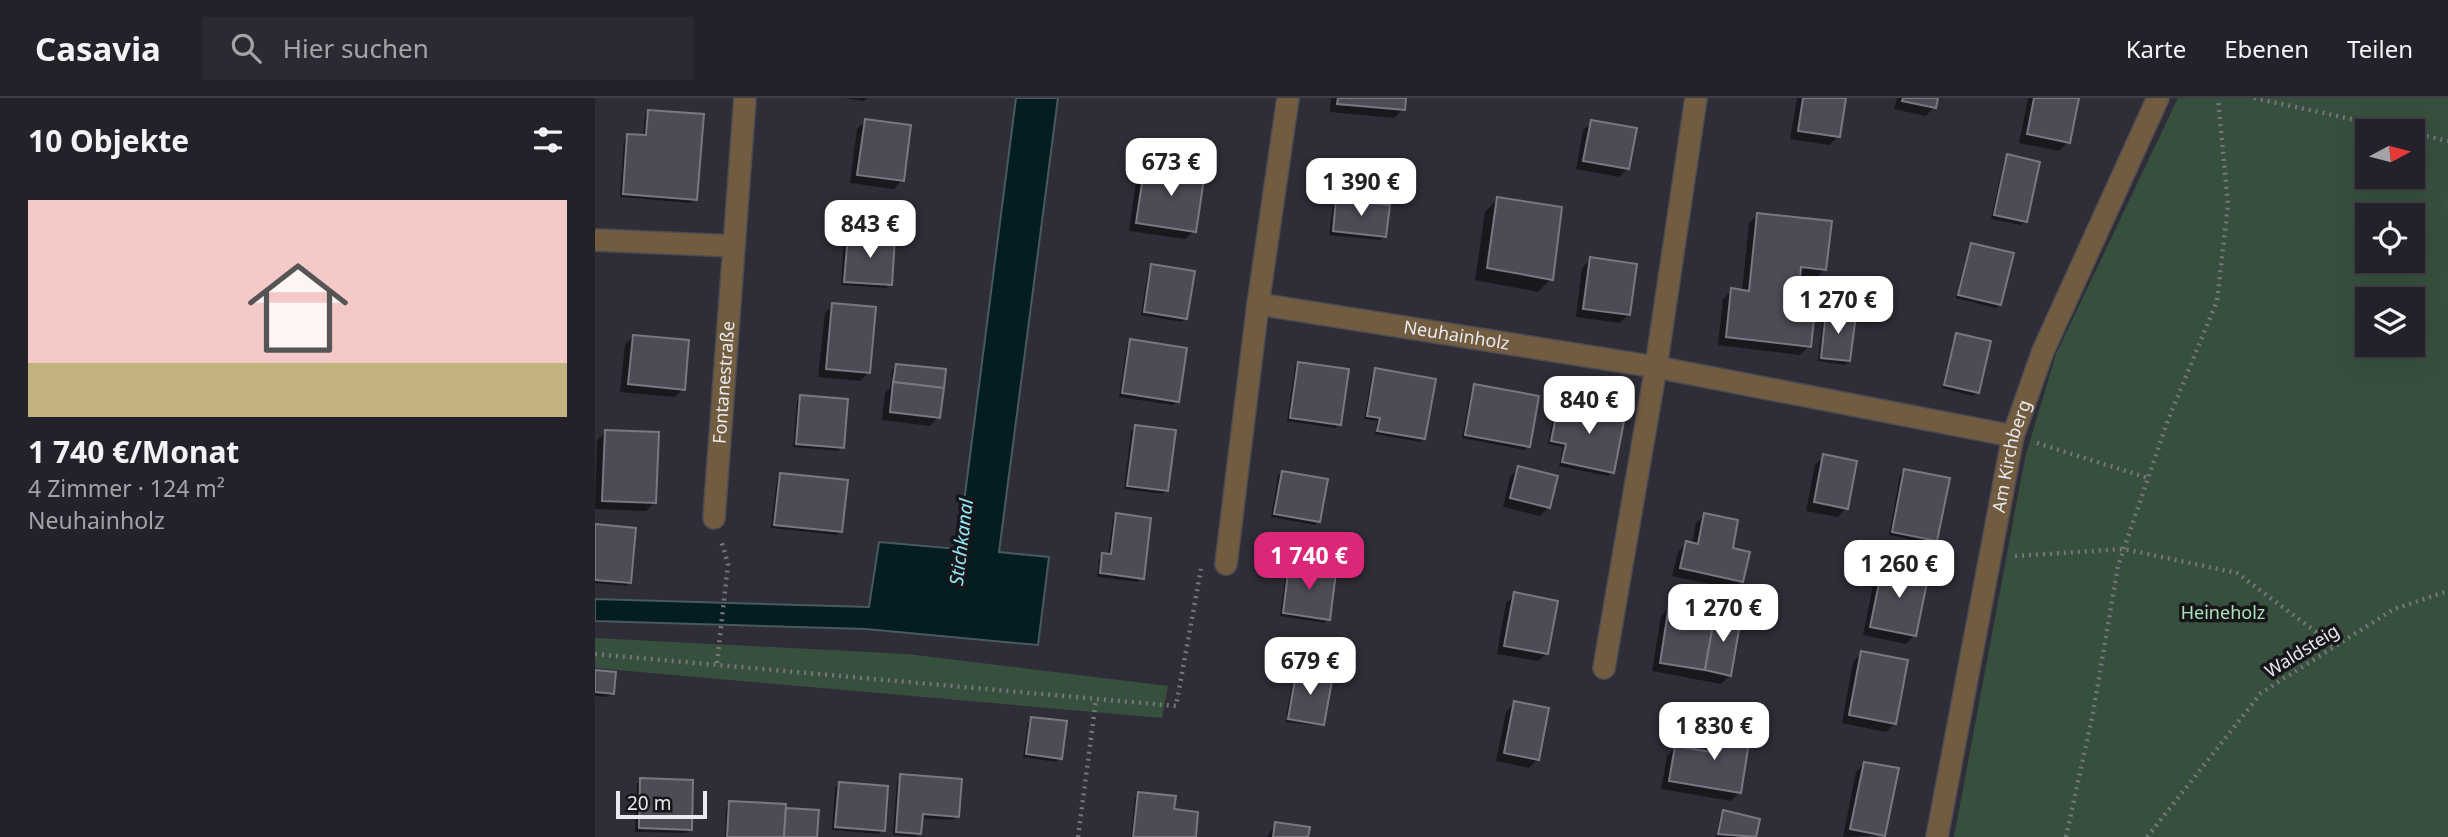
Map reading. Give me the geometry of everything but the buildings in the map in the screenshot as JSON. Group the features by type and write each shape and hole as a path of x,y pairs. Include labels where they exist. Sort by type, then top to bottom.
{"street":[{"name":"Fontanestraße","path":"714,518 745,98"},
{"path":"1226,564 1258,304 1288,98"},
{"path":"1604,668 1656,367 1696,98"},
{"name":"Am Kirchberg","path":"1937,837 2013,436 2042,351 2158,98"},
{"path":"595,240 734,246"},
{"name":"Neuhainholz","path":"1258,304 1656,367 2013,436"}],"path":[{"path":"2066,837 2124,549 2148,478 2217,301 2228,205 2218,98"},
{"path":"2254,98 2355,120"},
{"path":"2425,136 2448,141"},
{"path":"2013,436 2148,478"},
{"path":"714,518 728,564 717,663"},
{"path":"1990,558 2124,549 2237,573 2335,646"},
{"path":"595,654 1176,706 1200,569 1226,564"},
{"name":"Waldsteig","path":"2147,837 2261,693 2394,609 2448,591"},
{"path":"1078,837 1096,700"}],"green space":[{"name":"Heineholz","path":"2178,98 2448,98 2448,837 1954,837 2025,458 2056,354"},
{"path":"595,638 907,654 1168,686 1162,718 595,668"}],"water":[{"name":"Stichkanal","path":"1016,98 1058,98 999,552 1049,557 1038,645 866,629 595,621 595,599 869,607 879,542 958,549"}]}
